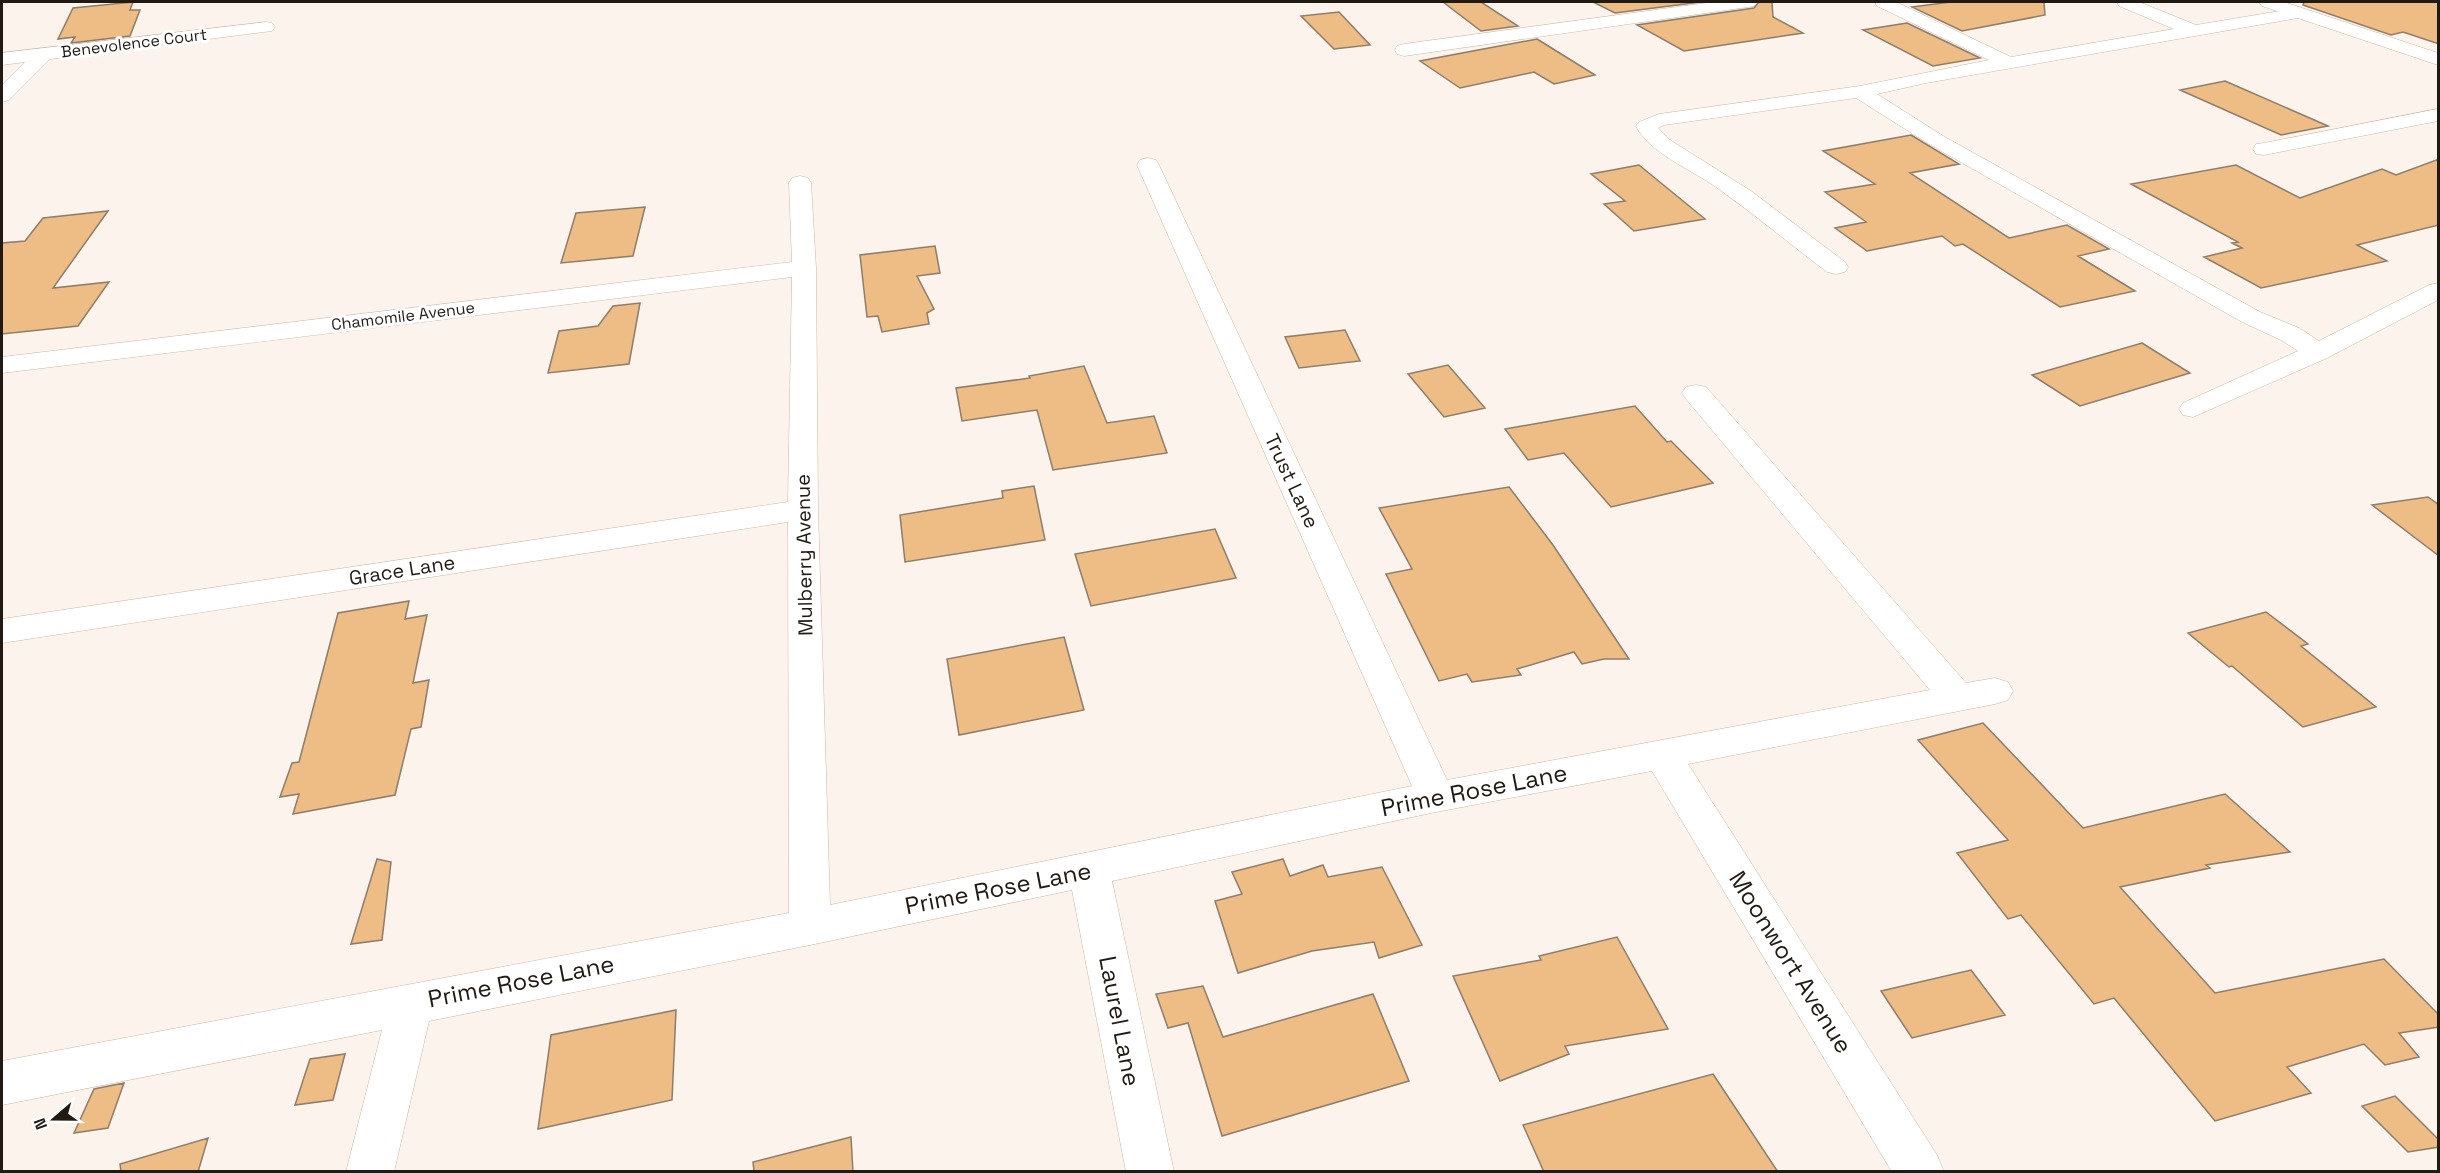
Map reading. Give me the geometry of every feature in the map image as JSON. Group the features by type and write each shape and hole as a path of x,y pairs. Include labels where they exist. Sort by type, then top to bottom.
{"street":[{"path":"1404,50 1748,2"},
{"path":"1883,2 2009,63"},
{"path":"2125,2 2197,32"},
{"path":"2268,2 2439,59"},
{"path":"1836,267 1713,174 1658,141 1649,133 1646,126 1659,120 1860,92 1891,84 2298,13"},
{"name":"Benevolence Court","path":"2,58 266,27"},
{"path":"2,96 44,54"},
{"path":"1860,92 1936,140 2251,317 2290,334 2318,351"},
{"path":"2264,149 2439,115"},
{"name":"Trust Lane","path":"1148,165 1436,796"},
{"name":"Mulberry Avenue","path":"800,183 804,268 803,510 810,927"},
{"name":"Chamomile Avenue","path":"2,364 804,268"},
{"path":"2193,409 2318,351 2439,290"},
{"name":"Prime Rose Lane","path":"2,1083 411,1002 810,927 1436,796 1976,694 1696,393"},
{"name":"Grace Lane","path":"2,631 803,510"},
{"name":"Moonwort Avenue","path":"1661,753 1920,1172"},
{"name":"Laurel Lane","path":"1089,870 1150,1172"},
{"path":"370,1172 411,1002"}],"building":[{"path":"133,2 130,10 140,10 130,36 71,43 75,37 58,39 73,8"},
{"path":"1443,2 1481,2 1518,26 1481,31"},
{"path":"1593,2 1701,2 1615,13"},
{"path":"1759,2 1772,2 1773,17 1803,33 1684,51 1637,25 1754,8"},
{"path":"1951,2 2044,2 2045,15 1962,31 1912,7"},
{"path":"2304,2 2439,2 2439,44 2403,32 2391,35 2303,5"},
{"path":"1339,12 1370,45 1334,49 1301,16"},
{"path":"1907,23 1980,58 1933,66 1863,30"},
{"path":"1537,39 1595,75 1554,84 1534,72 1460,88 1420,61"},
{"path":"2225,81 2328,126 2281,135 2180,90"},
{"path":"1911,135 1959,164 1910,173 2009,238 2067,225 2109,249 2078,256 2135,291 2060,307 1963,244 1955,246 1942,236 1867,251 1835,228 1866,222 1825,192 1875,184 1823,151"},
{"path":"2439,159 2439,225 2357,245 2387,261 2261,288 2204,257 2242,248 2232,243 2238,242 2131,184 2236,165 2300,198 2382,169 2396,175"},
{"path":"1639,165 1705,219 1634,231 1604,204 1625,201 1591,174"},
{"path":"645,207 633,256 561,263 576,213"},
{"path":"108,211 53,288 109,282 78,326 2,334 2,243 25,241 43,218"},
{"path":"935,246 940,273 917,276 934,309 927,313 929,324 882,332 878,316 867,317 860,255"},
{"path":"640,303 629,364 548,373 559,331 598,326 613,306"},
{"path":"1345,330 1360,361 1299,368 1285,337"},
{"path":"2142,343 2190,373 2080,406 2032,375"},
{"path":"1448,365 1485,408 1444,417 1408,374"},
{"path":"1084,366 1107,423 1154,416 1167,453 1053,470 1037,410 962,421 956,388 1030,378 1029,376"},
{"path":"1635,406 1667,442 1671,441 1713,483 1611,507 1564,453 1528,460 1505,429"},
{"path":"1034,486 1045,540 905,562 900,515 1003,498 1002,491"},
{"path":"1509,487 1553,545 1629,659 1604,659 1582,664 1574,652 1517,669 1521,675 1472,682 1467,674 1439,681 1386,574 1412,569 1379,508"},
{"path":"2428,497 2439,505 2439,556 2372,505"},
{"path":"1215,529 1236,578 1091,606 1075,554"},
{"path":"409,601 405,619 427,615 413,683 429,680 421,727 411,729 395,795 293,814 299,794 280,797 292,763 299,762 338,613"},
{"path":"2266,612 2308,644 2301,646 2376,707 2303,727 2232,666 2229,667 2188,633"},
{"path":"1064,637 1084,710 959,735 947,659"},
{"path":"1983,723 2083,828 2225,794 2290,852 2206,865 2210,868 2120,887 2215,993 2384,959 2439,1015 2439,1027 2399,1033 2419,1057 2385,1065 2364,1044 2287,1067 2311,1093 2215,1121 2114,998 2094,1004 2021,915 2008,919 1957,853 2008,840 1918,740"},
{"path":"377,859 391,862 382,940 351,944"},
{"path":"1283,859 1290,876 1323,865 1328,877 1382,867 1422,945 1379,958 1374,942 1312,951 1238,973 1215,901 1242,894 1232,872"},
{"path":"1617,937 1668,1029 1565,1046 1569,1054 1500,1081 1453,976 1541,960 1539,956"},
{"path":"1971,970 2005,1015 1912,1038 1881,991"},
{"path":"1203,986 1223,1037 1373,994 1409,1081 1222,1136 1188,1023 1168,1028 1156,994"},
{"path":"676,1010 672,1100 538,1129 551,1035"},
{"path":"345,1054 333,1100 295,1105 310,1059"},
{"path":"1713,1074 1778,1172 1544,1172 1523,1125"},
{"path":"124,1083 108,1128 74,1133 94,1089"},
{"path":"2395,1096 2439,1140 2439,1147 2408,1152 2362,1106"},
{"path":"851,1137 853,1172 754,1172 753,1162"},
{"path":"208,1138 198,1172 121,1172 120,1164"}]}
